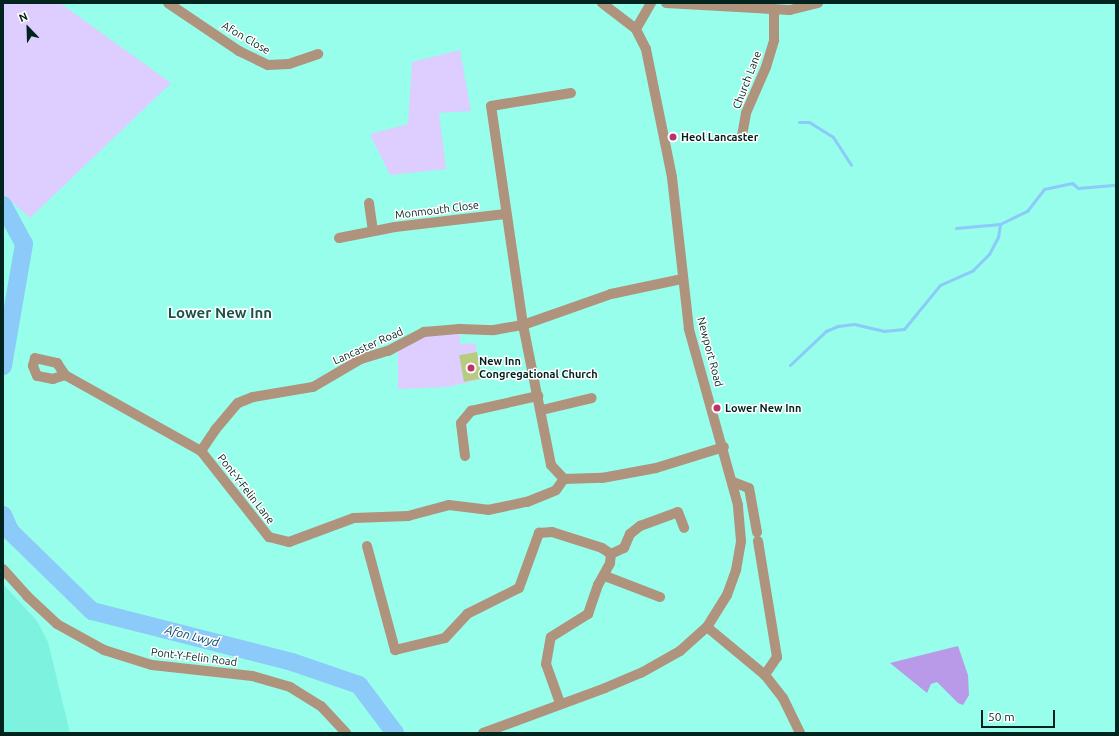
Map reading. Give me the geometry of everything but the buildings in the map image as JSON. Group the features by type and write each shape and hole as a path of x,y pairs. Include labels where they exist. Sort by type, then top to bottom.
{"street":[{"name":"Afon Close","path":"168,3 240,52 268,65 289,64 318,54"},
{"path":"602,3 636,29 651,3"},
{"path":"666,3 790,10 818,3"},
{"name":"Church Lane","path":"742,136 746,113 766,67 774,40 774,8"},
{"name":"Newport Road","path":"483,733 641,673 680,651 707,627 727,595 736,570 741,541 733,482 689,329 682,279 672,176 646,49 636,29"},
{"path":"571,93 491,106 505,214 523,325 542,410 551,465 564,479 602,478 656,468 724,447"},
{"path":"370,203 373,231"},
{"name":"Monmouth Close","path":"339,238 373,231 505,214"},
{"name":"Lancaster Road","path":"201,451 215,430 238,403 253,397 313,387 360,359 388,351 424,332 460,329 494,330 523,325 611,294 682,279"},
{"name":"Pont-Y-Felin Lane","path":"65,375 201,451 269,537 289,542 354,518 408,516 449,505 488,510 527,502 556,490 564,479"},
{"path":"465,456 461,423 471,411 538,396"},
{"path":"542,410 592,398"},
{"path":"733,482 749,488 758,536 777,657 765,675"},
{"path":"610,554 624,548 630,534 640,526 678,512 684,528"},
{"path":"367,546 395,650 445,638 467,614 519,588 539,534 552,532 602,548 610,554"},
{"path":"560,703 546,664 551,637 588,614 598,585 605,576 610,563 610,554"},
{"name":"Pont-Y-Felin Road","path":"3,569 27,596 57,624 104,650 152,665 252,676 290,687 321,706 346,733"},
{"path":"605,576 660,597"},
{"path":"707,627 765,675 783,698 800,733"}],"shaded area":[{"path":"3,3 60,3 171,83 30,218 3,194"},
{"path":"460,50 471,111 439,113 446,169 390,175 370,134 408,124 412,62"},
{"path":"460,329 460,344 475,343 482,379 448,387 398,389 398,346 424,332"},
{"path":"3,584 37,621 48,642 70,733 3,733"},
{"path":"958,646 968,675 969,695 963,705 958,703 937,682 931,684 927,693 890,663"}],"waterway":[{"path":"799,122 809,122 833,137 851,165"},
{"path":"956,228 1000,224 1027,211 1044,189 1072,183 1078,188 1116,185"},
{"name":"Afon Lwyd","path":"3,205 24,244 3,366"},
{"path":"790,365 826,331 838,326 854,324 884,331 904,329 940,285 973,270 989,254 998,237 1000,224"},
{"name":"Afon Lwyd","path":"3,515 10,531 92,611 292,662 359,685 395,733"}],"place":[{"name":"Heol Lancaster","path":"673,137"},
{"name":"New Inn Congregational Church","path":"471,368"},
{"name":"Lower New Inn","path":"717,408"}],"district":[{"name":"Lower New Inn","path":"220,313"}]}
